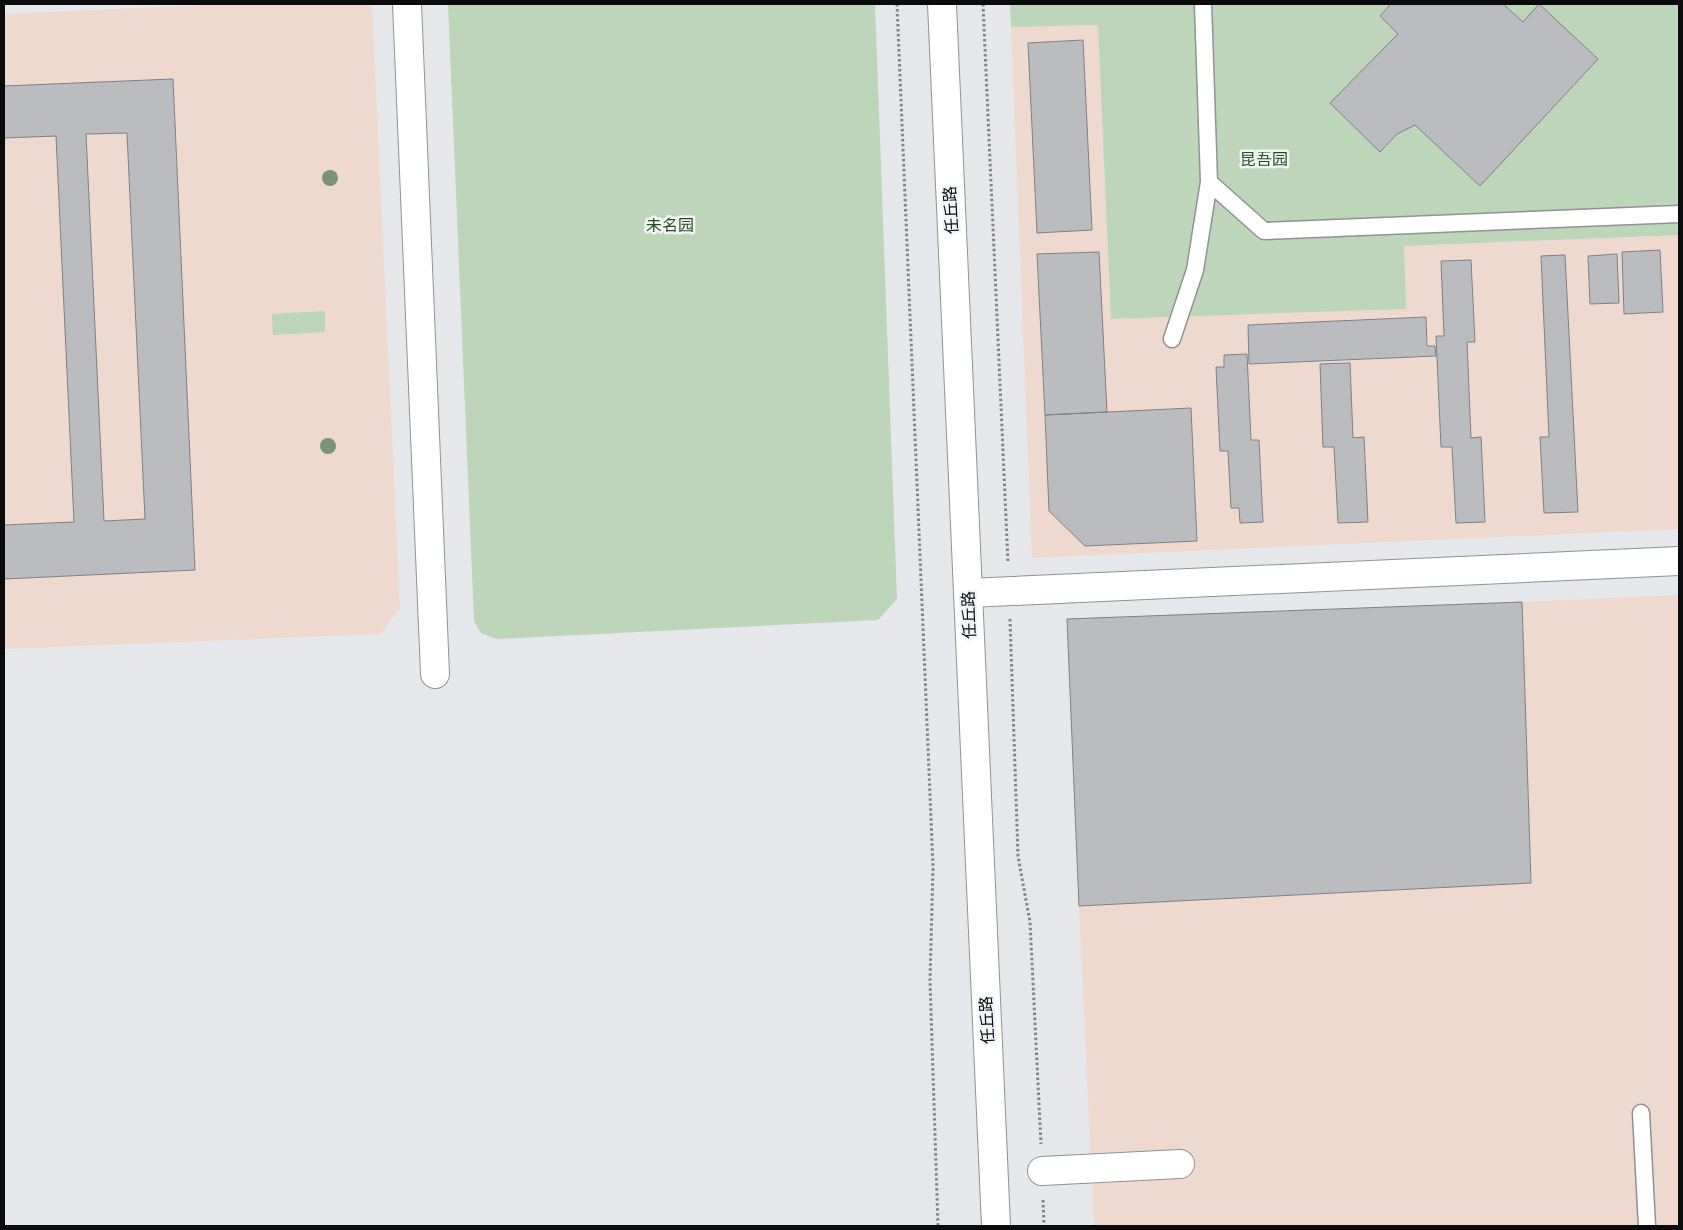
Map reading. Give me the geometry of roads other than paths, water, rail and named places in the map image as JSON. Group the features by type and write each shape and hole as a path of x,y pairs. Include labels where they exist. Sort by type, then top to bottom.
{"street":[{"path":"407,4 435,674"},
{"name":"任丘路","path":"942,4 996,1226"},
{"path":"969,593 1679,561"},
{"path":"1042,1171 1180,1164"}],"lane":[{"path":"1172,338 1195,270 1208,182 1203,4"},
{"path":"1208,182 1264,231 1679,214"},
{"path":"1641,1113 1647,1226"}],"park label":[{"name":"昆吾园","path":"1264,159"},
{"name":"未名园","path":"670,225"}]}
